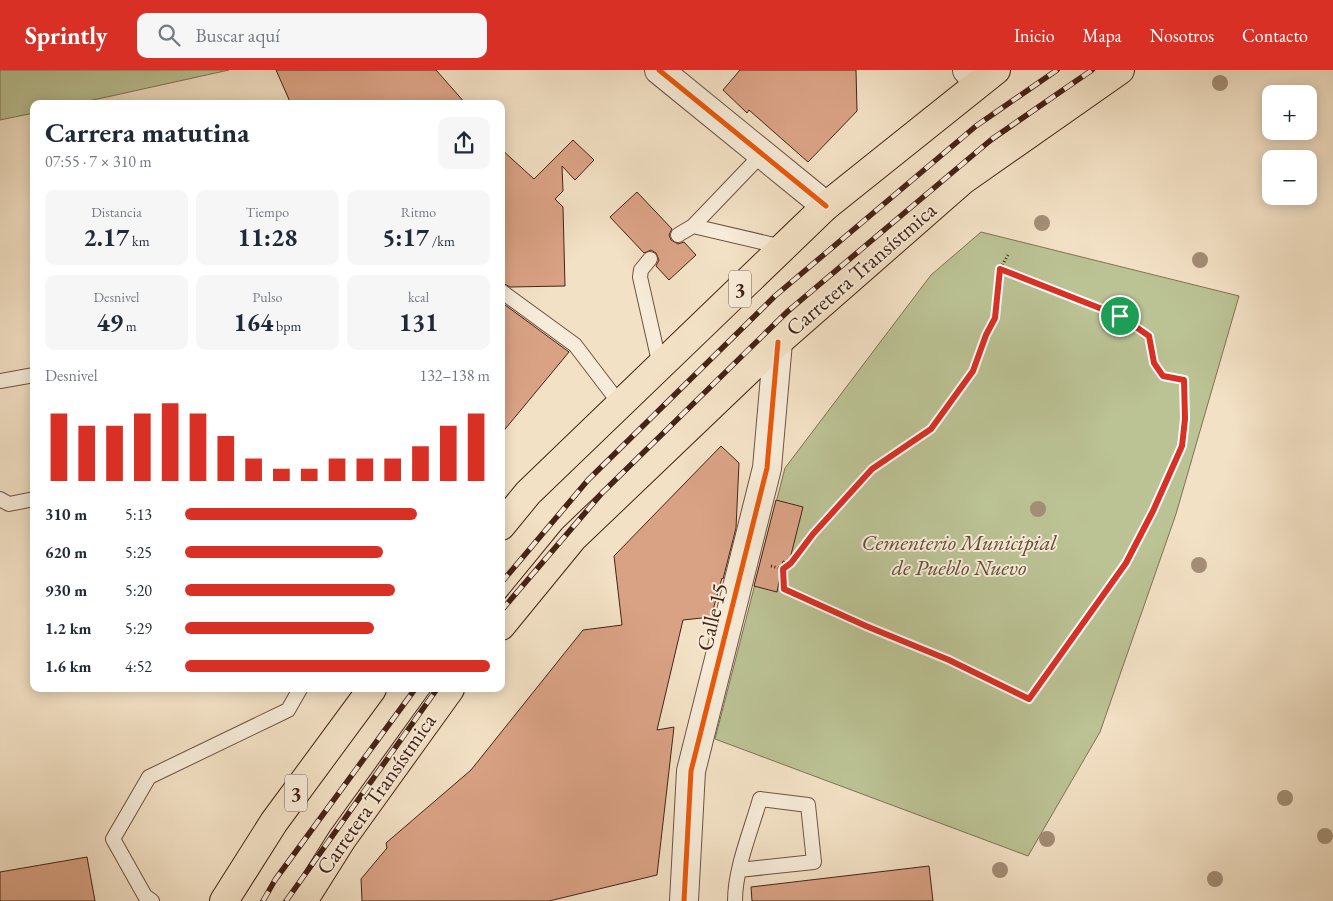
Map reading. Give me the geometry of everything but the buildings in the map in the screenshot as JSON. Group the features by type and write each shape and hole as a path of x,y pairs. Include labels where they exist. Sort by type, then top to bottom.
{"main road":[{"name":"Carretera Transístmica","path":"505,621 573,538 778,342 963,180 1120,70"},
{"name":"3","path":"505,521 528,493 826,206 980,74"},
{"name":"3","path":"224,901 274,822 370,692"},
{"name":"Carretera Transístmica","path":"303,901 342,839 448,692"}],"street":[{"path":"660,70 826,206"},
{"name":"Calle 15","path":"684,901 691,771 767,468 778,342"}],"lane":[{"path":"678,235 693,226 762,154"},
{"path":"693,226 783,247"},
{"path":"650,259 641,270 640,277 660,366"},
{"path":"505,294 575,345 620,404"},
{"path":"0,381 30,376"},
{"path":"0,499 9,504 30,500"},
{"path":"152,901 145,896 113,839 149,777 288,710 298,692"},
{"path":"734,901 735,885 739,870 760,799 808,805 814,862 739,870"}],"path":[{"path":"744,560 783,569 791,563 813,534 872,469 931,429 973,371 986,335 995,318 1000,269 1008,255"},
{"path":"783,569 784,589 866,626 949,660 1029,699 1126,563 1153,511 1182,446 1185,419 1184,380 1163,376 1154,363 1149,336 1120,316 1000,269"}],"green space":[{"path":"0,70 229,70 93,100 30,100 30,114 0,120"},
{"name":"Cementerio Municipial de Pueblo Nuevo","path":"981,232 1239,296 1176,514 1100,732 1028,856 715,739 785,468 931,275"}],"railway":[{"path":"505,578 588,480 775,296 976,126 1057,70"},
{"path":"505,606 602,493 788,311 992,139 1092,70"},
{"path":"263,901 275,880 413,692"},
{"path":"286,901 435,692"}],"cycle path":[{"path":"659,70 826,206"},
{"path":"684,901 691,771 767,468 778,342"}],"route":[{"path":"1000,269 1120,316 1149,336 1154,363 1163,376 1184,380 1185,419 1182,446 1153,511 1126,563 1029,699 949,660 866,626 784,589 783,569 791,563 813,534 872,469 931,429 973,371 986,335 995,318 1000,269"}]}
